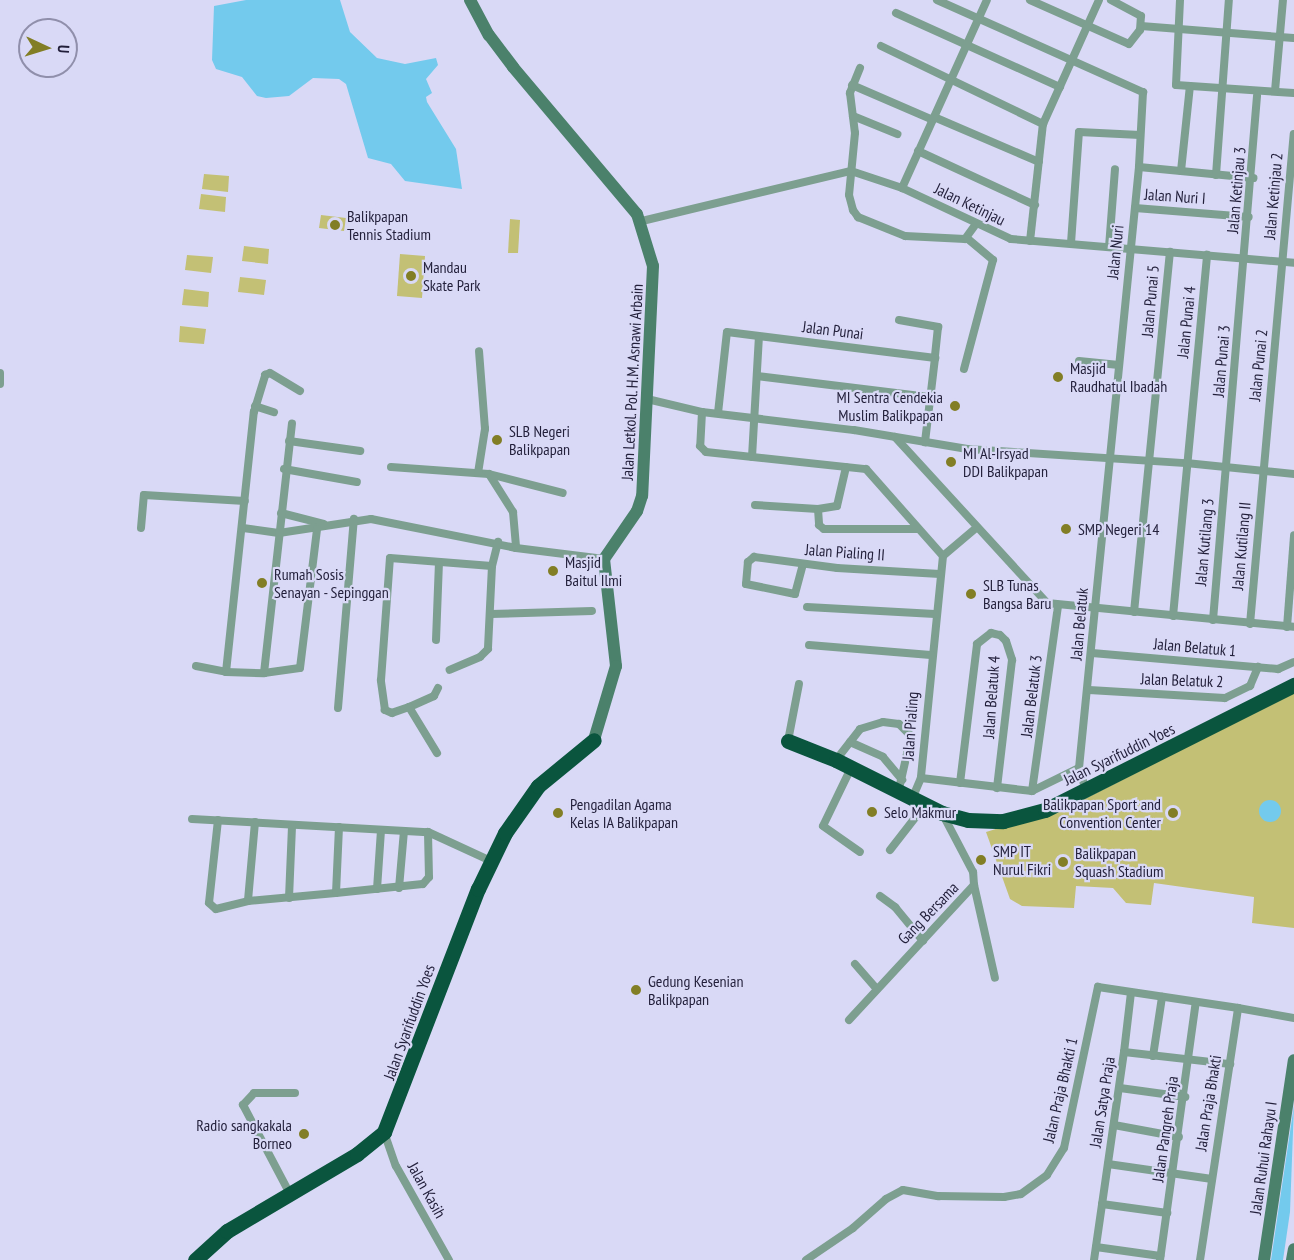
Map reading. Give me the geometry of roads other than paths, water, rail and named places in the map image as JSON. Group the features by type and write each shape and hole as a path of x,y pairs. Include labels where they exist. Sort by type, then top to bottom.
{"highway":[{"name":"Jalan Syarifuddin Yoes","path":"788,741 836,760 909,794 942,813 968,820 1003,821 1033,814 1086,791 1294,685"},
{"name":"Jalan Syarifuddin Yoes","path":"195,1260 227,1231 357,1154 384,1132 491,861 528,797 594,740"}],"street":[{"name":"Jalan Letkol. Pol. H.M. Asnawi Arbain","path":"470,0 489,35 513,67 642,221 655,289 641,504 604,559"},
{"path":"937,0 980,16 1072,58"},
{"path":"902,188 965,44 987,0"},
{"path":"1030,0 1128,44 1141,26 1140,13 1111,0"},
{"path":"1030,241 1043,124 1099,0"},
{"path":"1180,0 1174,80 1176,85 1294,93"},
{"path":"1216,175 1225,87 1229,0"},
{"path":"1275,91 1283,0"},
{"path":"896,13 1060,87"},
{"path":"1141,26 1294,38"},
{"path":"881,46 951,77 1043,124"},
{"name":"Jalan Nuri","path":"1072,58 1143,89 1139,167 1110,459"},
{"path":"860,68 852,85 853,116 849,195 858,217 905,236 967,238 993,260 964,369"},
{"path":"852,85 1039,162"},
{"path":"1181,171 1190,86"},
{"name":"Jalan Ketinjau 3","path":"1245,258 1253,178 1257,96"},
{"path":"853,116 897,134"},
{"path":"1071,243 1079,132 1140,135"},
{"name":"Jalan Ketinjau 2","path":"1282,262 1294,134"},
{"path":"918,151 1035,205"},
{"path":"1139,167 1253,178"},
{"path":"1109,247 1115,170"},
{"path":"642,221 851,171"},
{"name":"Jalan Ketinjau","path":"851,171 902,188 1007,238 1294,263"},
{"name":"Jalan Nuri I","path":"1135,208 1249,218"},
{"path":"967,238 976,224"},
{"name":"Jalan Punai 5","path":"1134,612 1170,252"},
{"name":"Jalan Punai 4","path":"1173,616 1186,463 1208,255"},
{"name":"Jalan Punai 3","path":"1226,466 1245,258"},
{"name":"Jalan Punai 2","path":"1262,471 1282,262"},
{"path":"899,320 939,327 925,442"},
{"name":"Jalan Punai","path":"718,413 725,333 935,358"},
{"path":"752,457 759,337"},
{"path":"477,473 484,429 478,351"},
{"path":"1078,361 1119,365"},
{"path":"0,373 0,384"},
{"path":"226,672 255,406 267,373 300,391"},
{"path":"757,376 929,397"},
{"path":"647,399 702,412 756,417 925,442 1110,459 1226,466 1294,474"},
{"path":"255,406 274,412"},
{"path":"702,412 703,450 866,469 943,556 976,528"},
{"path":"264,674 284,469 292,424"},
{"path":"894,437 1041,598 1058,604 1291,627 1294,535"},
{"path":"289,441 360,451"},
{"name":"Jalan Belatuk","path":"1086,791 1079,768 1089,690 1110,459"},
{"name":"Jalan Kutilang 3","path":"1213,620 1226,466"},
{"path":"391,467 489,474 563,492"},
{"path":"755,505 818,509 840,502 846,467"},
{"path":"284,469 357,482"},
{"name":"Jalan Kutilang II","path":"1250,624 1262,471"},
{"path":"489,474 513,512 516,548"},
{"path":"141,528 144,495 244,501"},
{"path":"818,509 819,525 824,529 917,529"},
{"path":"281,513 321,527"},
{"path":"243,528 279,532 321,527 354,519 412,525 498,542 516,548 604,559 616,666 594,740"},
{"path":"338,708 354,519"},
{"path":"196,666 226,672 264,674 301,667 321,527"},
{"path":"450,670 480,657 488,649 492,566 498,542"},
{"path":"438,688 434,696 388,713 382,694 387,568 395,556 492,566"},
{"name":"Jalan Pialing","path":"943,556 935,614 921,778 1032,791"},
{"name":"Jalan Pialing II","path":"803,564 800,588 792,595 748,588 750,559 940,574"},
{"path":"436,640 439,562"},
{"name":"Jalan Belatuk 3","path":"1032,791 1058,604"},
{"path":"807,607 935,614"},
{"path":"491,614 592,611"},
{"name":"Jalan Belatuk 4","path":"960,783 977,644 991,633 1006,641 1012,660 997,788"},
{"path":"810,645 931,655"},
{"name":"Jalan Belatuk 1","path":"1092,653 1278,669 1294,662"},
{"name":"Jalan Belatuk 2","path":"1089,690 1224,699 1251,686 1258,667"},
{"path":"788,741 799,684"},
{"path":"409,707 437,753"},
{"path":"836,760 860,729 884,722 904,727 909,734 909,794"},
{"path":"850,742 883,757 909,794"},
{"path":"851,768 823,826 860,852"},
{"path":"1032,791 1079,768"},
{"path":"890,850 909,794 921,778"},
{"name":"Gang Bersama","path":"849,1020 974,885 973,872 951,837 942,813"},
{"path":"192,819 428,832 491,861"},
{"path":"218,820 209,903 216,909 248,901 399,888 427,881 428,832"},
{"path":"248,901 255,822"},
{"path":"290,898 292,825"},
{"path":"336,893 339,827"},
{"path":"377,889 381,830"},
{"path":"399,888 404,831"},
{"path":"974,885 995,978"},
{"path":"880,896 895,907 923,941"},
{"path":"855,964 878,989"},
{"name":"Jalan Praja Bhakti 1","path":"806,1260 853,1228 886,1199 903,1190 938,1196 1004,1197 1021,1194 1036,1184 1058,1162 1064,1148 1098,987 1238,1008"},
{"path":"1124,1052 1131,992"},
{"path":"1153,1056 1162,997"},
{"name":"Jalan Pangreh Praja","path":"1160,1258 1185,1097 1196,1002"},
{"path":"1238,1008 1294,1018"},
{"name":"Jalan Praja Bhakti","path":"1200,1260 1238,1008"},
{"name":"Jalan Satya Praja","path":"1094,1260 1124,1052 1230,1064"},
{"name":"Jalan Ruhui Rahayu I","path":"1264,1260 1294,1060"},
{"path":"1120,1088 1185,1097"},
{"path":"290,1194 243,1105 254,1094 296,1092"},
{"path":"1114,1125 1179,1137"},
{"name":"Jalan Kasih","path":"384,1132 396,1166 448,1260"},
{"path":"1107,1164 1212,1179"},
{"path":"1102,1204 1167,1212"},
{"path":"1096,1247 1160,1258"},
{"path":"1292,1260 1294,1249"}],"water":[{"path":"246,0 340,0 350,32 377,58 405,64 436,58 438,65 426,79 432,93 426,97 456,149 462,189 405,181 391,164 368,158 346,84 339,79 313,78 289,96 266,98 257,96 242,77 216,69 212,60 214,6"},
{"path":"1270,800 1278,803 1281,811 1278,819 1270,822 1262,819 1259,811 1262,803"},
{"path":"1294,1105 1290,1212 1283,1260 1271,1260"}],"place":[{"name":"Balikpapan Tennis Stadium","path":"335,225"},
{"name":"Mandau Skate Park","path":"411,276"},
{"name":"Masjid Raudhatul Ibadah","path":"1058,377"},
{"name":"MI Sentra Cendekia Muslim Balikpapan","path":"955,406"},
{"name":"SLB Negeri Balikpapan","path":"497,440"},
{"name":"MI Al-Irsyad DDI Balikpapan","path":"951,462"},
{"name":"SMP Negeri 14","path":"1066,529"},
{"name":"Masjid Baitul Ilmi","path":"553,571"},
{"name":"Rumah Sosis Senayan - Sepinggan","path":"262,583"},
{"name":"SLB Tunas Bangsa Baru","path":"971,594"},
{"name":"Selo Makmur","path":"872,812"},
{"name":"Pengadilan Agama Kelas IA Balikpapan","path":"558,813"},
{"name":"Balikpapan Sport and Convention Center","path":"1173,813"},
{"name":"SMP IT Nurul Fikri","path":"981,860"},
{"name":"Balikpapan Squash Stadium","path":"1063,862"},
{"name":"Gedung Kesenian Balikpapan","path":"636,990"},
{"name":"Radio sangkakala Borneo","path":"304,1134"}]}
